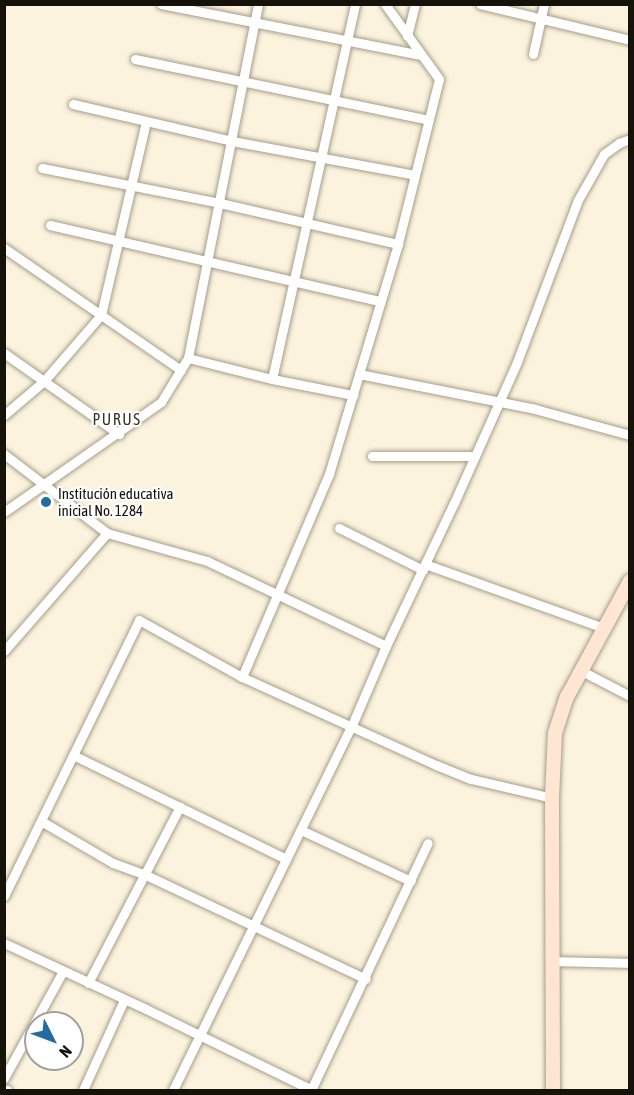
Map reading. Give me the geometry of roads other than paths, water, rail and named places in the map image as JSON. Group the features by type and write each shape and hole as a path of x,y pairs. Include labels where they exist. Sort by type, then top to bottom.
{"street":[{"path":"160,4 421,55"},
{"path":"4,512 119,434 161,402 188,358 245,80 258,4"},
{"path":"272,379 355,4"},
{"path":"242,677 329,474 398,244 439,79 385,4"},
{"path":"407,36 415,4"},
{"path":"480,4 630,40"},
{"path":"533,54 544,4"},
{"path":"135,59 429,120"},
{"path":"73,104 232,141 416,175"},
{"path":"4,415 44,381 101,315 146,122"},
{"path":"173,1090 302,830 475,456 517,362 578,200 604,154 619,143 630,140"},
{"path":"42,168 220,203 398,244"},
{"path":"50,225 380,301"},
{"path":"4,248 181,370"},
{"path":"4,352 119,434"},
{"path":"188,358 272,379 353,395"},
{"path":"358,374 499,401 630,435"},
{"path":"4,454 47,484 107,533 207,561 386,646"},
{"path":"372,456 475,456"},
{"path":"339,528 424,567 604,628"},
{"path":"4,651 107,533"},
{"path":"553,1090 552,798 555,733 560,714 580,670 630,580"},
{"path":"4,896 139,620 242,677 352,725 414,756 471,779 552,798"},
{"path":"580,670 630,696"},
{"path":"74,755 286,859"},
{"path":"88,983 180,806"},
{"path":"41,821 113,863 146,875 366,979"},
{"path":"302,830 411,881"},
{"path":"4,943 312,1090 428,843"},
{"path":"554,961 630,963"},
{"path":"4,1078 63,971"},
{"path":"82,1090 124,1000"}],"place":[{"name":"Institución educativa inicial No. 1284","path":"46,502"}],"district":[{"name":"PURUS","path":"117,419"}]}
